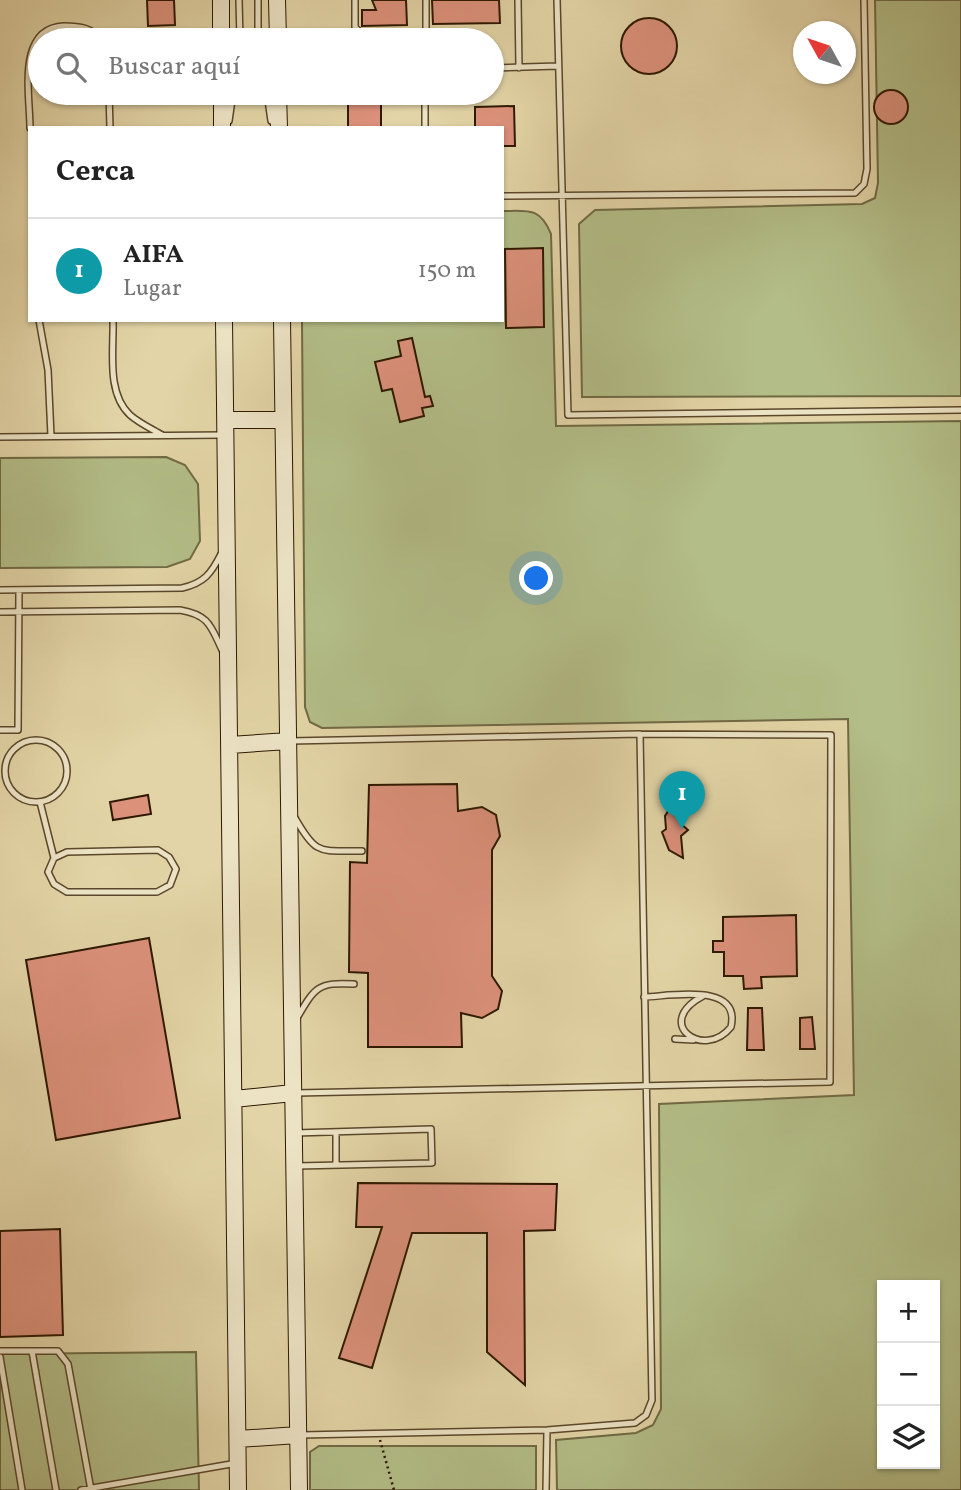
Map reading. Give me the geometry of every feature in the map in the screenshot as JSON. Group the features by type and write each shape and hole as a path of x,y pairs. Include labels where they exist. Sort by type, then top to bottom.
{"street":[{"path":"221,0 221,28"},
{"path":"277,0 278,28"},
{"path":"222,105 222,126"},
{"path":"278,105 279,126"},
{"path":"225,322 239,1490"},
{"path":"282,322 299,1490"},
{"path":"225,428 283,420"},
{"path":"230,745 288,741"},
{"path":"234,1099 293,1093"},
{"path":"238,1439 298,1435"}],"lane":[{"path":"239,0 240,28"},
{"path":"257,0 258,28"},
{"path":"355,0 356,28"},
{"path":"426,0 426,28"},
{"path":"518,0 519,68"},
{"path":"556,0 568,415 961,410"},
{"path":"504,196 855,193 864,184 867,169 864,0"},
{"path":"55,28 86,28"},
{"path":"504,68 558,66"},
{"path":"30,105 30,126"},
{"path":"109,105 110,126"},
{"path":"228,126 231,105"},
{"path":"269,105 273,126"},
{"path":"425,105 425,126"},
{"path":"39,322 48,370 51,436"},
{"path":"113,322 114,383 119,402 130,415 162,435"},
{"path":"0,437 162,435 225,428"},
{"path":"0,590 182,588 198,584 212,573 227,542"},
{"path":"19,590 18,730 27,741"},
{"path":"0,612 180,610 196,613 208,621 229,663"},
{"path":"0,730 18,730"},
{"path":"298,1435 547,1430 635,1423 646,1415 652,1401 640,734"},
{"path":"288,741 640,734 831,735 830,1082 293,1093"},
{"path":"27,741 48,742 57,748 67,766 64,785 50,799 40,802 21,798 3,775 10,754 27,741"},
{"path":"40,802 54,858 48,872 54,884 67,892 157,892 170,885 176,869 169,856 158,850 66,852 54,858"},
{"path":"289,807 309,842 320,850 362,850"},
{"path":"292,1026 311,993 322,984 354,984"},
{"path":"694,1040 684,1032 683,1012 688,1005 704,996"},
{"path":"644,997 715,996 728,1003 733,1014 731,1027 719,1038 675,1039"},
{"path":"293,1133 431,1129 432,1163 294,1166"},
{"path":"336,1132 337,1165"},
{"path":"0,1351 58,1351 68,1364 91,1489"},
{"path":"32,1351 56,1490"},
{"path":"0,1357 22,1490"},
{"path":"546,1490 547,1430"},
{"path":"81,1490 238,1462"}],"path":[{"path":"379,1434 381,1452 394,1490"}],"green space":[{"path":"875,0 961,0 961,396 582,397 579,224 595,210 862,204 875,198 878,183"},
{"path":"504,211 532,212 542,219 551,234 556,426 961,421 961,1490 557,1490 556,1440 636,1433 653,1425 661,1409 659,1104 854,1095 848,719 322,728 310,722 305,707 302,322 504,322"},
{"path":"166,457 185,465 198,484 200,541 190,559 167,567 0,568 0,458"},
{"path":"196,1352 199,1490 0,1490 0,1354"},
{"path":"319,1446 536,1446 536,1490 310,1490 310,1452"}],"building":[{"path":"147,0 174,0 175,25 148,26"},
{"path":"372,0 406,0 407,25 362,26 362,10 376,10"},
{"path":"432,0 499,0 500,23 433,24"},
{"path":"643,18 655,18 665,22 673,30 677,46 673,62 665,70 655,74 643,74 633,70 625,62 621,52 621,40 625,30 633,22"},
{"path":"891,90 903,95 908,107 903,119 891,124 879,119 874,107 879,95"},
{"path":"348,105 381,105 381,126 348,126"},
{"path":"514,106 515,146 504,146 504,126 475,126 475,107"},
{"path":"543,248 544,327 506,328 505,249"},
{"path":"412,338 425,397 430,396 433,406 422,408 424,416 400,422 392,389 382,391 375,362 401,356 398,341"},
{"path":"457,784 458,811 482,807 496,815 500,836 492,850 492,976 502,991 498,1009 482,1018 461,1013 462,1047 368,1047 368,973 349,972 350,862 367,863 369,785"},
{"path":"148,795 151,814 113,820 110,802"},
{"path":"680,802 680,823 688,830 681,836 683,858 669,850 662,832 666,829 665,816 670,808"},
{"path":"796,915 797,976 761,977 762,988 744,989 743,976 724,976 724,952 713,952 713,941 723,941 723,917"},
{"path":"149,938 180,1118 56,1140 26,960"},
{"path":"748,1008 762,1008 764,1050 747,1050"},
{"path":"812,1017 815,1049 800,1049 800,1018"},
{"path":"358,1183 557,1184 555,1230 524,1231 525,1385 487,1352 487,1233 412,1233 372,1368 339,1358 382,1227 356,1227"},
{"path":"60,1229 63,1335 0,1337 0,1231"}],"place":[{"name":"AIFA","path":"682,829"}]}
